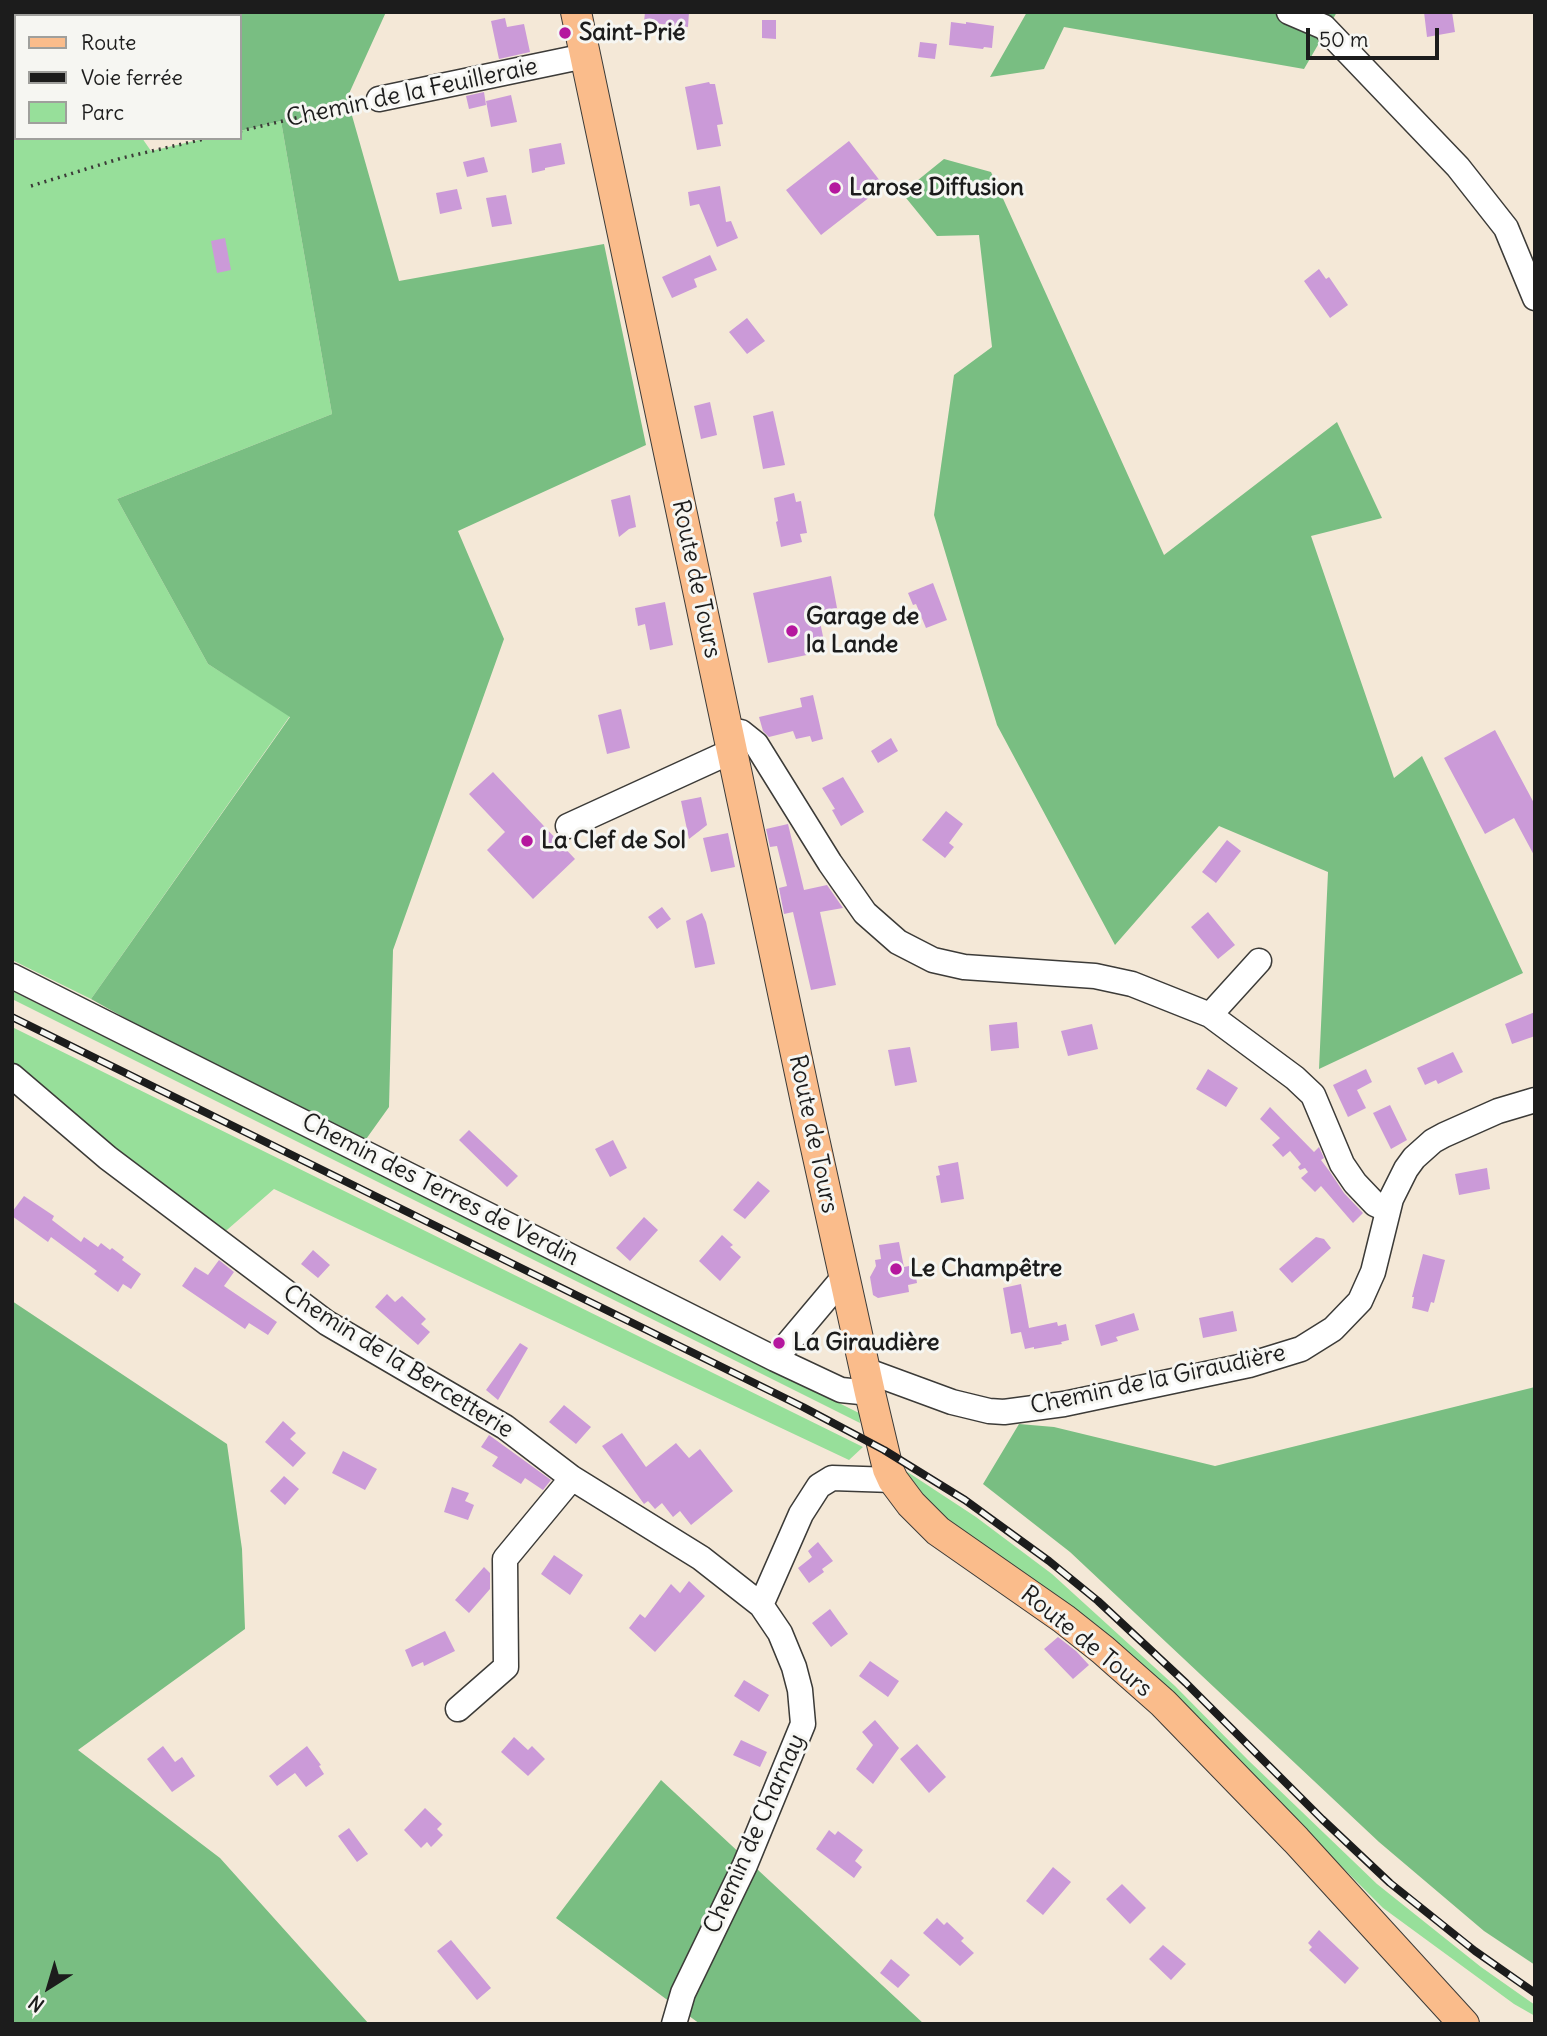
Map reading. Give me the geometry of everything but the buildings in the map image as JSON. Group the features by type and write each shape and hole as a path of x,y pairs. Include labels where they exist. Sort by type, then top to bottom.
{"main road":[{"name":"Route de Tours","path":"576,12 844,1277 888,1469 911,1504 938,1531 1073,1627 1163,1703 1296,1840 1464,2024"}],"street":[{"path":"1289,12 1321,20 1458,167 1506,228 1535,298"},
{"name":"Chemin de la Feuilleraie","path":"379,99 585,56"},
{"path":"568,826 730,741 741,732 756,744 830,863 865,913 898,942 933,961 964,967 1095,976 1132,984 1210,1015 1296,1078 1313,1095 1342,1164 1375,1204 1388,1210"},
{"path":"1210,1015 1259,961"},
{"name":"Chemin des Terres de Verdin","path":"12,976 775,1359 841,1390 868,1382"},
{"name":"Chemin de la Bercetterie","path":"12,1076 108,1158 327,1324 505,1427 572,1478 701,1558 761,1605"},
{"name":"Chemin de la Giraudière","path":"868,1382 967,1406 1004,1412 1064,1404 1249,1365 1301,1349 1333,1329 1360,1301 1373,1272 1388,1210 1406,1169 1414,1158 1433,1141 1498,1111 1535,1100"},
{"path":"775,1359 844,1277"},
{"path":"458,1709 506,1667 505,1559 572,1478"},
{"path":"761,1605 800,1514 819,1486 832,1478 893,1480"},
{"name":"Chemin de Charnay","path":"674,2024 683,1993 746,1865 803,1724 800,1690 794,1667 780,1633 761,1605"}],"path":[{"name":"Chemin de la Feuilleraie","path":"242,131 379,99"},
{"path":"31,186 122,158 199,140"}],"green space":[{"path":"12,12 386,12 347,98 399,281 604,244 646,445 458,531 504,639 393,950 389,1107 359,1149 91,999 290,717 208,664 117,499 332,414 281,121 242,131 242,14 14,14 12,132"},
{"path":"1027,12 1337,12 1304,69 1064,27 1044,69 990,77"},
{"path":"281,121 332,414 117,499 208,664 290,716 91,999 12,960 12,132 14,131 14,140 143,140 151,151 198,140 242,140 242,131"},
{"path":"944,159 991,172 1164,555 1337,422 1382,518 1311,536 1394,778 1422,756 1523,973 1319,1069 1328,872 1219,826 1115,945 997,725 934,515 954,375 992,347 979,235 937,236 902,193"},
{"path":"12,991 859,1413 860,1423 12,999"},
{"path":"12,1027 863,1447 849,1460 274,1189 220,1236 12,1066"},
{"path":"12,1301 227,1444 242,1549 245,1629 78,1750 220,1858 369,2024 12,2024"},
{"path":"1535,1387 1535,1965 1484,1931 1379,1842 1070,1552 983,1484 1019,1424 1054,1427 1215,1466"},
{"path":"906,1471 976,1517 1052,1574 1175,1686 1377,1884 1481,1967 1535,2005 1535,2016 1514,2004 1383,1908 1234,1759 934,1509"},
{"path":"661,1780 924,2024 700,2024 556,1918"}],"railway":[{"path":"12,1017 803,1407 884,1450 965,1500 1049,1561 1098,1601 1186,1683 1390,1883 1475,1951 1535,1993"}],"place":[{"name":"Saint-Prié","path":"565,33"},
{"name":"Larose Diffusion","path":"835,188"},
{"name":"Garage de la Lande","path":"792,631"},
{"name":"La Clef de Sol","path":"527,841"},
{"name":"Le Champêtre","path":"896,1269"},
{"name":"La Giraudière","path":"779,1343"}]}
